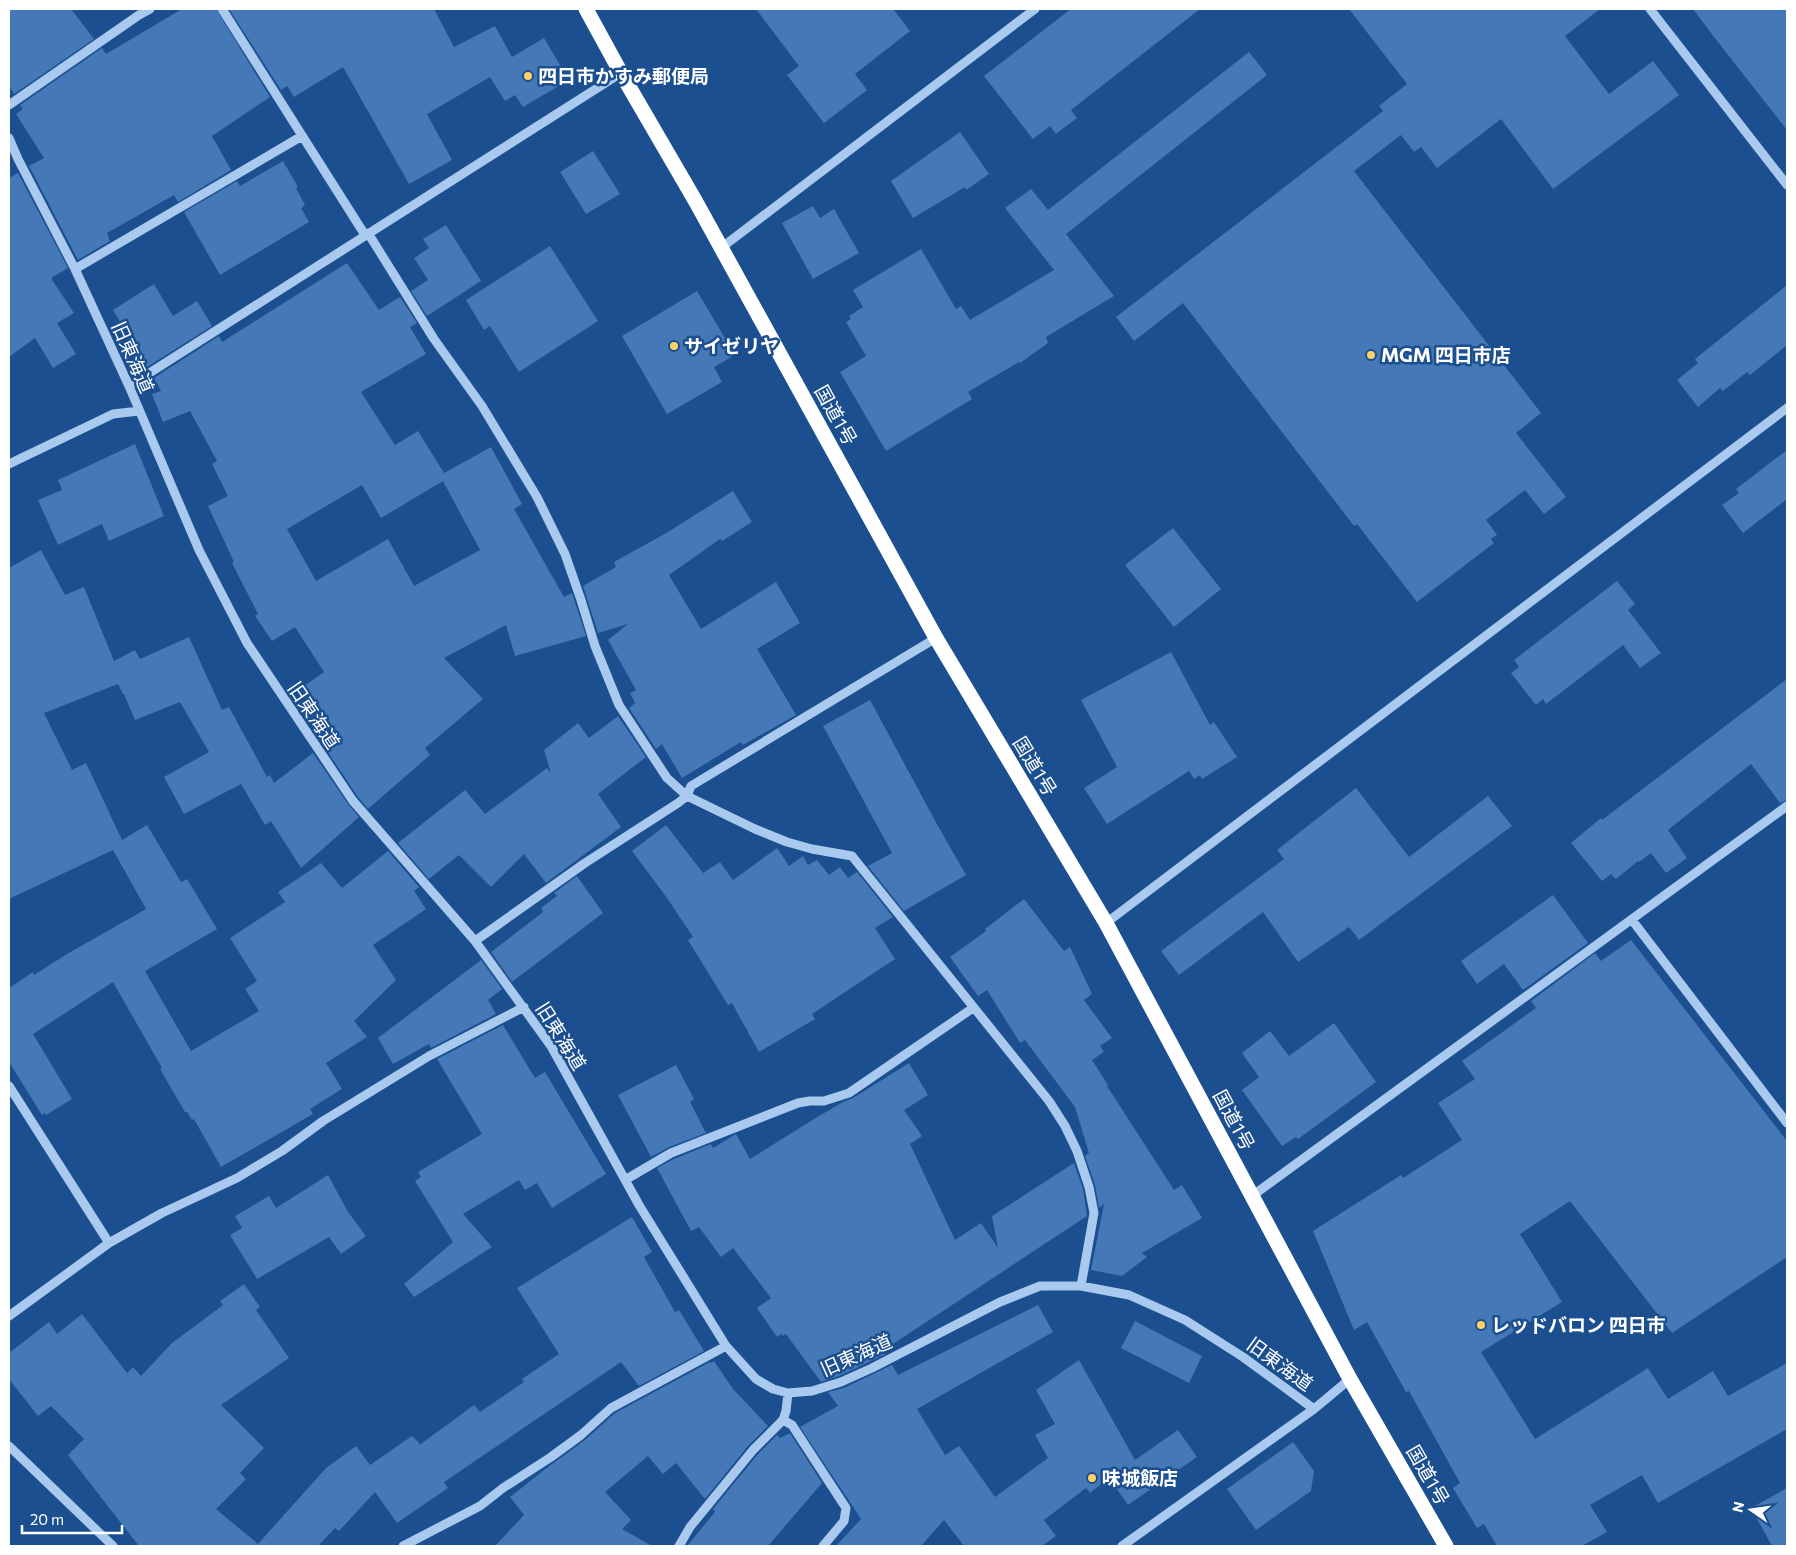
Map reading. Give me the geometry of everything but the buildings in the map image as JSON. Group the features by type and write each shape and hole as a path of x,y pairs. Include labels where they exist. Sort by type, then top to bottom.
{"highway":[{"name":"国道1号","path":"586,9 721,248 936,638 1106,923 1350,1379 1446,1546"}],"street":[{"path":"9,105 150,9"},
{"path":"222,9 434,339 482,406 537,497 565,554 595,646 619,705 667,778 687,796 755,829 787,842 812,849 852,856 1049,1101 1065,1126 1077,1151 1089,1187 1094,1213 1081,1286"},
{"path":"721,248 1035,9"},
{"path":"1650,9 1787,185"},
{"path":"129,386 621,73"},
{"path":"75,269 302,136"},
{"name":"旧東海道","path":"9,138 75,269 129,386 198,550 247,643 353,801 475,941 551,1046 625,1180 726,1346 756,1379 773,1389 788,1393 812,1391 841,1382 1000,1302 1040,1286 1081,1286 1129,1295 1185,1320 1243,1357 1314,1409 1350,1379"},
{"path":"9,164 18,159"},
{"path":"1106,923 1787,408"},
{"path":"9,464 113,414 139,411"},
{"path":"475,941 585,863 687,796 691,786 936,638"},
{"path":"1252,1196 1787,806"},
{"path":"1632,920 1787,1123"},
{"path":"9,1316 109,1243 162,1213 237,1178 282,1151 322,1121 429,1056 524,1007"},
{"path":"625,1180 671,1153 798,1103 810,1100 824,1101 848,1092 973,1008"},
{"path":"9,1086 109,1243"},
{"path":"403,1546 480,1506 559,1452 611,1408 726,1346"},
{"path":"679,1546 690,1527 753,1450 783,1420 788,1393"},
{"path":"1122,1546 1314,1409"},
{"path":"783,1420 792,1425 846,1508 844,1521 822,1546"},
{"path":"9,1446 113,1546"}],"place":[{"name":"四日市かすみ郵便局","path":"528,76"},
{"name":"サイゼリヤ","path":"674,346"},
{"name":"MGM 四日市店","path":"1371,355"},
{"name":"レッドバロン 四日市","path":"1481,1325"},
{"name":"味城飯店","path":"1092,1478"}]}
